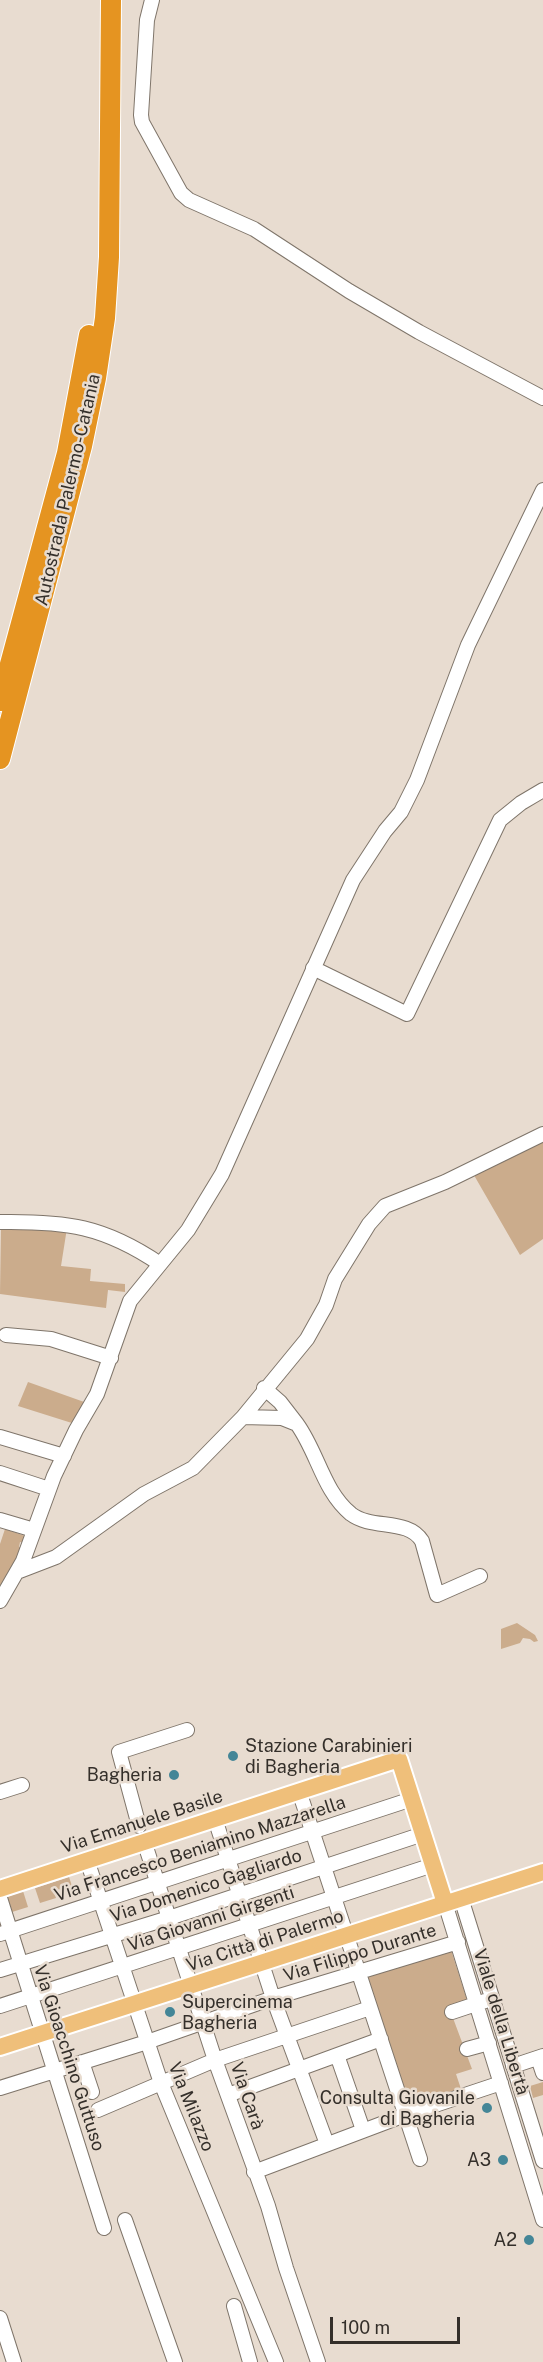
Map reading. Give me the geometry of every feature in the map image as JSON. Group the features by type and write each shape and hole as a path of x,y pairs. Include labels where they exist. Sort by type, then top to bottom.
{"highway":[{"name":"Autostrada Palermo-Catania","path":"0,701 67,453 91,321 96,238 97,0"},
{"name":"Autostrada Palermo-Catania","path":"0,759 82,446 105,318 109,257 111,0"}],"main road":[{"name":"Via Emanuele Basile","path":"0,1889 87,1860 142,1834 214,1819 399,1759 412,1799"},
{"path":"412,1799 434,1865 453,1900"},
{"name":"Via Città di Palermo","path":"0,2047 543,1872"}],"street":[{"path":"152,0 147,20 142,122 181,193 199,206 254,229 349,291 418,332 543,398"},
{"path":"0,1601 17,1572 64,1456 97,1394 130,1301 188,1230 222,1174 353,880 385,831 401,812 417,780 468,645 543,490"},
{"path":"313,968 407,1014 500,820 520,803 543,790"},
{"path":"17,1572 56,1557 144,1494 193,1468 243,1417 264,1388 307,1339 326,1305 335,1279 369,1224 385,1206 445,1182 543,1134"},
{"path":"0,1222 41,1222 79,1226 117,1238 160,1263"},
{"path":"6,1335 51,1339 111,1358"},
{"path":"264,1388 280,1402 306,1436 337,1501 354,1516 410,1529 418,1535 437,1595 480,1576"},
{"path":"276,1418 281,1416 283,1411 280,1402"},
{"path":"243,1417 276,1418 297,1424"},
{"path":"0,1437 64,1456"},
{"path":"0,1473 50,1489"},
{"path":"0,1520 34,1530"},
{"name":"Via Carà","path":"187,1730 119,1752 142,1834 215,2060 268,2206 318,2362"},
{"path":"0,1792 22,1785"},
{"path":"299,1791 420,2159"},
{"name":"Via Francesco Beniamino Mazzarella","path":"5,1932 412,1799"},
{"path":"214,1819 251,1925 273,1998 327,2144"},
{"name":"Via Domenico Gagliardo","path":"0,1970 241,1895 423,1834"},
{"name":"Via Milazzo","path":"87,1860 161,2083 276,2362"},
{"name":"Via Giovanni Girgenti","path":"0,2006 434,1865"},
{"name":"Via Gioacchino Guttuso","path":"0,1898 5,1932 21,1964 104,2228"},
{"name":"Viale della Libertà","path":"453,1900 458,1942 543,2220"},
{"name":"Viale della Libertà","path":"453,1900 493,1998 543,2161"},
{"name":"Via Filippo Durante","path":"0,2088 147,2043 273,1998 458,1942"},
{"path":"452,2012 493,1998"},
{"path":"98,2110 215,2060 370,2008"},
{"path":"228,2095 381,2039"},
{"path":"467,2049 489,2043"},
{"path":"338,2055 363,2130"},
{"path":"513,2066 541,2057 543,2073"},
{"path":"82,2062 92,2092"},
{"path":"254,2172 363,2130 501,2083"},
{"path":"510,2111 526,2105"},
{"path":"125,2220 175,2362"},
{"path":"234,2307 250,2362"},
{"path":"0,2318 14,2362"}],"shaded area":[{"path":"543,1134 543,1239 520,1255 471,1170"},
{"path":"1,1227 67,1228 61,1266 91,1269 90,1281 125,1284 125,1292 108,1290 106,1308 0,1294"},
{"path":"28,1382 87,1403 75,1424 18,1406"},
{"path":"5,1529 28,1537 24,1543 20,1542 19,1547 22,1548 0,1596 0,1544"},
{"path":"517,1623 535,1635 538,1641 523,1638 520,1643 501,1649 501,1629"},
{"path":"69,1877 74,1892 63,1895 61,1889 54,1891 56,1898 40,1903 35,1888"},
{"path":"23,1891 28,1907 12,1912 7,1897"},
{"path":"451,1950 467,2000 453,2004 450,2010 472,2069 456,2074 461,2089 409,2109 366,1977"},
{"path":"543,2082 543,2095 533,2098 530,2086"}],"place":[{"name":"Stazione Carabinieri di Bagheria","path":"233,1756"},
{"name":"Bagheria","path":"174,1775"},
{"name":"Supercinema Bagheria","path":"170,2012"},
{"name":"Consulta Giovanile di Bagheria","path":"487,2108"},
{"name":"A3","path":"503,2160"},
{"name":"A2","path":"529,2240"}]}
